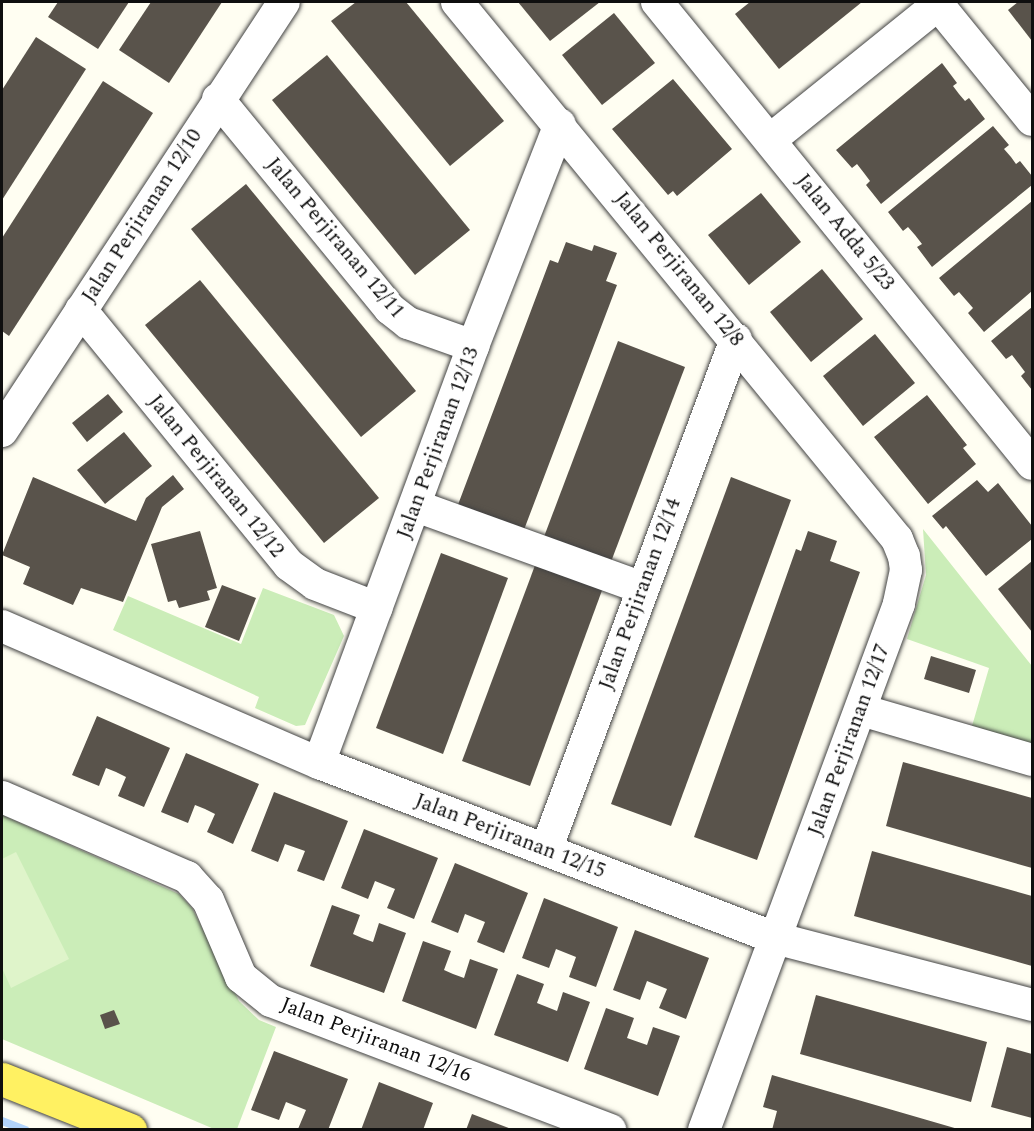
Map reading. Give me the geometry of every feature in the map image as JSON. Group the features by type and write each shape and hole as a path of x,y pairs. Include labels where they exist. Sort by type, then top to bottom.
{"main road":[{"path":"2,1079 129,1130"}],"street":[{"name":"Jalan Perjiranan 12/10","path":"2,431 218,99 284,2"},
{"name":"Jalan Perjiranan 12/8","path":"457,2 560,124 897,539"},
{"name":"Jalan Adda 5/23","path":"657,2 1032,464"},
{"path":"770,140 939,2 1032,120"},
{"name":"Jalan Perjiranan 12/11","path":"218,99 390,309 408,323 473,346"},
{"name":"Jalan Perjiranan 12/13","path":"319,763 417,506 473,346 560,124"},
{"name":"Jalan Perjiranan 12/12","path":"81,310 289,565 315,584 377,608"},
{"name":"Jalan Perjiranan 12/14","path":"546,850 736,339"},
{"path":"417,506 642,588"},
{"name":"Jalan Perjiranan 12/17","path":"704,1130 899,604 906,570 897,539"},
{"name":"Jalan Perjiranan 12/15","path":"2,626 319,763 775,938 1032,1005"},
{"path":"861,710 1032,760"},
{"name":"Jalan Perjiranan 12/16","path":"2,797 187,877 208,900 242,977 271,1000 610,1130"}],"green space":[{"path":"923,529 1032,666 1032,744 972,726 989,668 907,639 926,575"},
{"path":"263,588 334,615 344,636 305,725 296,726 255,708 259,697 113,630 128,596 241,644"},
{"path":"2,815 179,894 192,908 239,1001 259,1020 276,1027 237,1129 214,1129 2,1039"},
{"path":"16,852 69,959 11,988 2,968 2,859"}],"building":[{"path":"58,2 129,2 98,49 48,17"},
{"path":"151,2 222,2 169,83 119,50"},
{"path":"356,2 406,2 504,121 450,166 331,21"},
{"path":"518,2 600,2 550,41"},
{"path":"750,2 862,2 779,69 735,14"},
{"path":"1018,2 1032,2 1032,41 1008,10"},
{"path":"614,13 655,63 602,105 562,55"},
{"path":"36,37 86,69 2,200 2,90"},
{"path":"327,55 470,230 415,275 272,100"},
{"path":"942,63 957,83 953,86 959,94 965,101 969,98 985,119 881,204 866,185 870,181 857,164 852,168 836,150"},
{"path":"673,79 732,149 677,196 673,191 668,195 612,129"},
{"path":"103,81 153,113 9,336 2,331 2,238"},
{"path":"993,126 1009,145 1004,149 1016,164 1020,161 1032,176 1032,185 932,267 917,247 922,244 915,235 908,227 903,231 888,212"},
{"path":"246,184 416,391 361,437 191,229"},
{"path":"761,193 801,242 749,285 708,235"},
{"path":"1032,201 1032,291 984,332 968,313 973,308 959,292 954,296 939,278"},
{"path":"566,242 592,251 594,245 617,253 606,281 617,285 522,535 456,510 550,260 558,263"},
{"path":"822,269 863,319 811,362 770,312"},
{"path":"200,280 379,498 324,543 145,325"},
{"path":"1032,307 1032,390 1021,376 1025,372 1012,355 1006,359 991,341"},
{"path":"875,334 915,383 863,426 823,376"},
{"path":"618,341 685,367 609,567 542,542"},
{"path":"108,394 123,412 87,442 72,423"},
{"path":"927,395 967,445 963,448 976,464 928,504 874,437"},
{"path":"124,432 152,466 105,504 77,470"},
{"path":"173,475 184,489 162,507 123,602 81,588 73,605 23,584 30,567 2,555 33,477 136,521 146,498"},
{"path":"731,477 791,500 671,826 611,804"},
{"path":"977,480 988,492 998,483 1032,526 1032,539 986,576 946,526 943,529 932,516"},
{"path":"200,531 217,588 207,591 210,600 179,608 176,600 168,602 151,544"},
{"path":"808,531 837,541 830,561 860,572 757,860 694,837 796,549 801,551"},
{"path":"441,553 508,578 443,754 376,728"},
{"path":"537,560 604,585 530,786 462,761"},
{"path":"1032,561 1032,632 998,589"},
{"path":"222,585 256,598 239,641 205,627"},
{"path":"931,656 976,670 969,693 924,679"},
{"path":"97,716 170,748 144,807 118,796 126,777 116,772 106,768 99,786 72,775"},
{"path":"186,753 259,784 233,844 207,832 215,814 205,809 195,805 188,823 161,812"},
{"path":"903,762 1032,798 1032,868 886,826"},
{"path":"274,792 348,821 324,881 297,871 305,851 285,844 278,862 251,851"},
{"path":"364,829 438,858 414,919 387,908 395,889 375,881 368,899 341,888"},
{"path":"872,851 1032,896 1032,966 854,916"},
{"path":"455,863 528,893 504,953 477,942 485,922 465,914 458,933 431,922"},
{"path":"544,898 618,927 596,987 569,977 576,957 556,949 549,968 522,958"},
{"path":"332,905 360,915 353,934 362,938 373,942 379,923 406,933 384,993 310,966"},
{"path":"635,930 709,958 686,1019 659,1008 667,989 647,981 640,1000 613,990"},
{"path":"423,941 451,951 444,970 453,974 464,978 470,959 498,969 476,1029 402,1001"},
{"path":"517,974 544,984 537,1003 557,1011 563,992 590,1002 568,1062 494,1035"},
{"path":"816,995 987,1042 971,1102 800,1054"},
{"path":"606,1008 634,1018 627,1038 647,1045 653,1027 680,1036 658,1096 584,1069"},
{"path":"114,1010 120,1024 105,1029 100,1015"},
{"path":"1007,1047 1032,1054 1032,1118 991,1107"},
{"path":"274,1051 348,1079 328,1130 298,1129 306,1110 286,1102 279,1120 251,1110"},
{"path":"772,1075 958,1130 772,1130 777,1111 763,1107"},
{"path":"379,1082 433,1103 423,1130 361,1130"},
{"path":"472,1114 511,1129 511,1130 466,1130"}],"waterway":[{"path":"2,1121 25,1130"}]}
